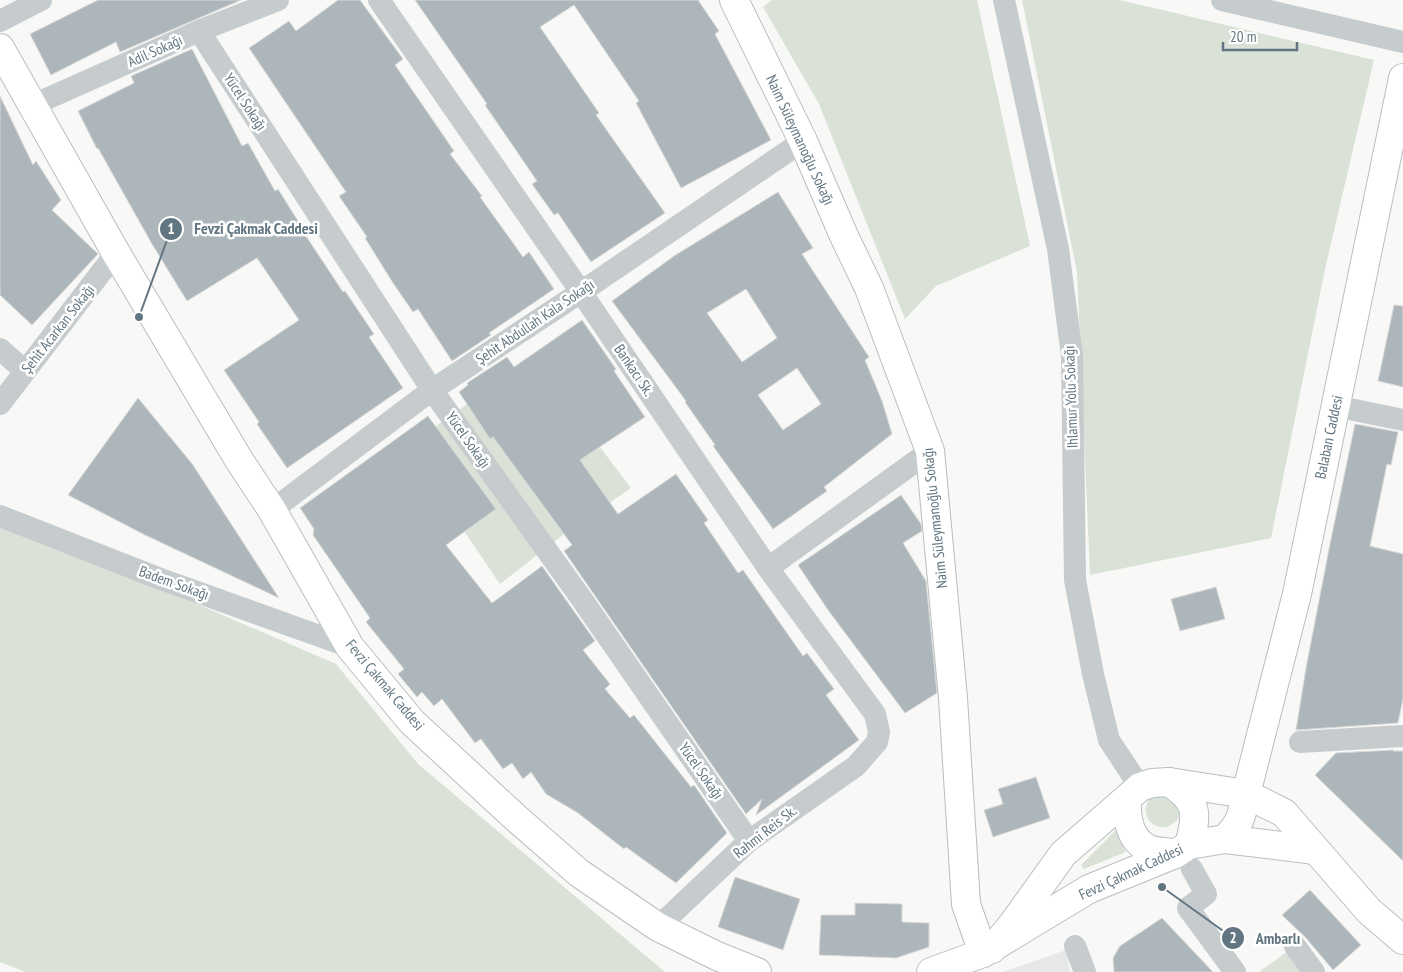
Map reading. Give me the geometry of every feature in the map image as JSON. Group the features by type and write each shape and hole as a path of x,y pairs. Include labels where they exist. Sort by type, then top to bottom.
{"main road":[{"name":"Naim Süleymanoğlu Sokağı","path":"734,0 803,141 844,236 869,288 930,451 953,698 966,904 988,951"},
{"name":"Fevzi Çakmak Caddesi","path":"0,48 116,253 235,452 272,510 350,647 412,722 516,818 579,872 658,928 757,972"},
{"name":"Balaban Caddesi","path":"1225,839 1236,828 1242,813 1297,594 1335,406 1395,151 1403,78"},
{"name":"Fevzi Çakmak Caddesi","path":"988,951 1012,925 1063,854 1134,793 1152,783 1169,782 1246,794 1284,813 1315,850"},
{"path":"1134,793 1127,814 1130,828 1139,842 1150,850 1185,856 1195,823 1195,812 1191,801 1181,790 1169,782"},
{"name":"Fevzi Çakmak Caddesi","path":"931,972 988,951 1090,889 1185,856 1225,839 1315,850"},
{"path":"1315,850 1369,911 1403,940"}],"street":[{"path":"0,21 41,0"},
{"name":"Adil Sokağı","path":"33,105 199,31 278,0"},
{"name":"Bankacı Sk.","path":"379,0 581,292 768,568 875,714 879,732 877,742"},
{"name":"Ihlamur Yolu Sokağı","path":"1004,0 1058,249 1071,346 1075,580 1093,674 1110,740 1134,793"},
{"path":"1222,0 1403,42"},
{"name":"Yücel Sokağı","path":"199,31 432,390 581,598 749,841"},
{"name":"Şehit Abdullah Kala Sokağı","path":"272,510 432,390 581,292 803,141"},
{"name":"Şehit Acarkan Sokağı","path":"0,404 116,253"},
{"path":"0,349 26,371"},
{"path":"1335,406 1403,420"},
{"path":"768,568 930,451"},
{"name":"Badem Sokağı","path":"0,516 158,578 350,647"},
{"path":"1300,742 1403,736"},
{"name":"Rahmi Reis Sk.","path":"658,928 749,841 856,766 877,742"},
{"path":"1185,856 1206,894 1188,908 1235,972"},
{"path":"1075,946 1085,972"},
{"path":"1295,946 1314,972"}],"shaded area":[{"path":"772,0 977,0 1030,246 936,286 905,319 819,104 763,7"},
{"path":"1022,0 1120,0 1374,60 1325,269 1271,538 1090,575 1077,272"},
{"path":"467,404 567,404 631,488 564,534 500,584 407,447"},
{"path":"0,519 336,664 418,764 665,972 26,972 0,962"},
{"path":"1172,794 1181,814 1175,822 1168,826 1154,825 1146,814 1146,806 1150,797"},
{"path":"1116,830 1126,852 1084,869 1081,865"},
{"path":"1295,946 1314,972 1259,972"},
{"path":"1066,950 1070,972 1003,972"}],"building":[{"path":"98,0 241,0 120,52 116,42 51,75 30,34"},
{"path":"338,0 360,0 403,59 395,65 454,151 450,154 482,196 480,197 523,257 529,252 554,289 489,333 491,335 452,361 418,309 413,312 393,283 365,238 367,237 339,196 346,192 249,48 289,21 296,31"},
{"path":"415,0 698,0 719,31 715,34 771,140 681,188 636,103 639,101 574,5 540,27 599,113 596,115 665,213 591,262 558,213 554,215 532,184 537,181 485,105 487,104"},
{"path":"192,49 242,146 248,143 275,191 278,189 302,230 343,292 345,291 374,334 369,337 403,388 287,468 224,370 299,320 257,258 187,301 97,149 78,111 134,83 131,76"},
{"path":"0,96 33,165 36,161 61,200 52,210 98,254 32,325 0,295"},
{"path":"778,192 813,248 802,254 869,357 865,360 882,401 892,434 824,487 827,491 773,529 713,446 715,445 686,401 612,301 674,256","holes":["746,289 777,338 742,362 707,313","797,368 821,404 783,430 758,395"]},
{"path":"1394,305 1403,306 1403,387 1378,381"},
{"path":"582,320 616,369 614,371 645,417 580,460 618,514 676,474 708,520 704,523 738,573 743,570 803,656 807,653 834,689 826,695 859,740 756,815 762,799 746,814 564,551 572,545 493,437 490,439 459,392 468,385 467,383 507,357 514,367"},
{"path":"138,398 193,465 279,598 145,535 68,495"},
{"path":"428,416 496,509 446,545 492,603 542,566 595,641 583,650 610,684 605,689 630,718 634,715 691,787 694,785 727,833 676,883 626,847 624,849 578,813 546,794 531,772 523,779 512,763 503,769 481,739 475,743 442,699 434,706 422,692 417,697 398,674 404,669 366,622 370,618 313,535 314,529 300,508"},
{"path":"1355,424 1398,432 1391,465 1387,464 1370,546 1403,554 1403,699 1398,723 1296,730 1306,668"},
{"path":"901,495 921,524 922,531 903,543 926,581 937,693 905,713 828,610 798,565"},
{"path":"1216,587 1225,619 1180,631 1171,599"},
{"path":"1403,751 1403,861 1315,775 1336,753"},
{"path":"1036,777 1050,818 993,837 984,810 1003,804 998,789"},
{"path":"735,877 800,899 783,950 718,927"},
{"path":"1310,890 1361,945 1333,970 1306,938 1282,915"},
{"path":"855,903 902,904 902,922 929,923 929,947 896,958 819,955 821,915 855,915"},
{"path":"1162,918 1213,972 1114,972 1113,958 1120,946"}],"place":[{"name":"Fevzi Çakmak Caddesi","path":"139,317"},
{"name":"Ambarlı","path":"1162,887"}]}
